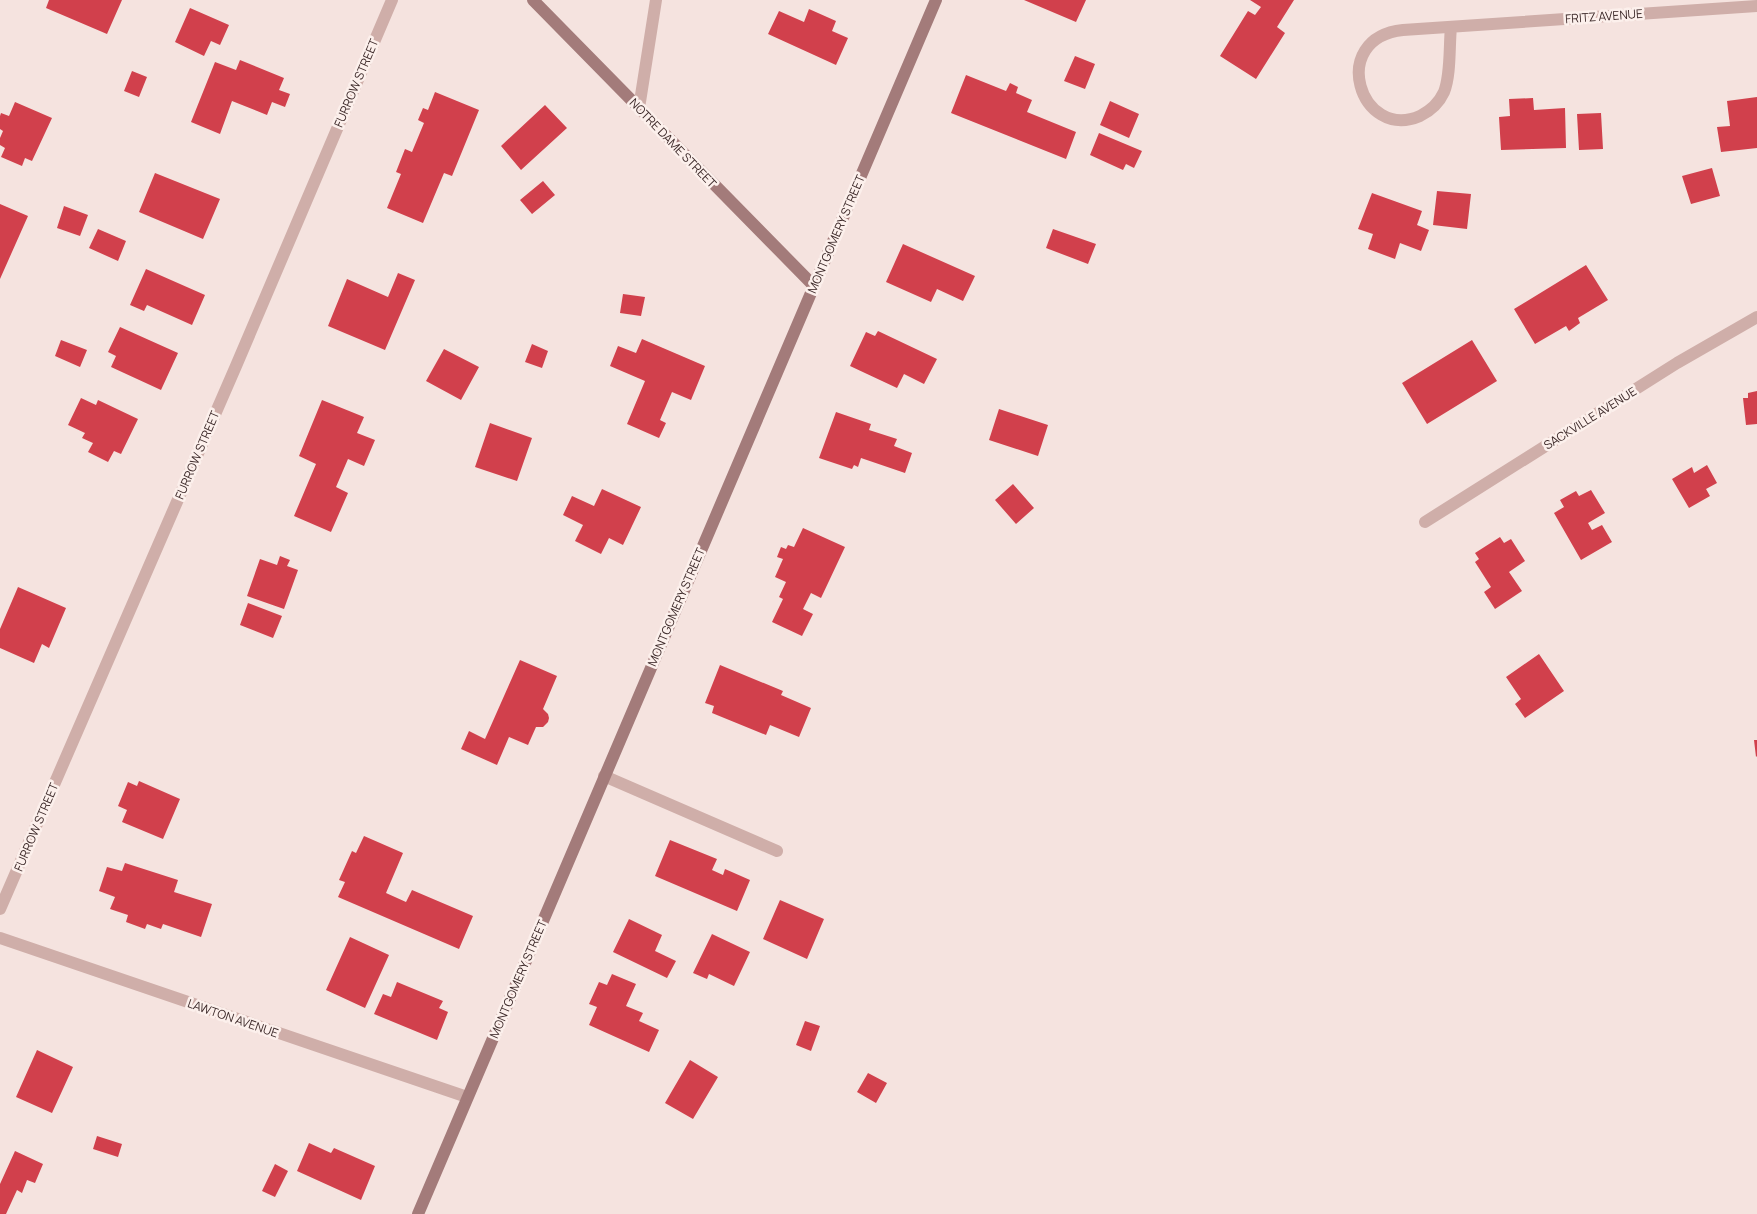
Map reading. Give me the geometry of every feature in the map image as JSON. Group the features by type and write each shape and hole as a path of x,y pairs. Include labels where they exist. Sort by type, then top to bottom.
{"main road":[{"name":"NOTRE DAME STREET","path":"533,0 814,286"},
{"name":"MONTGOMERY STREET","path":"418,1214 934,1"}],"street":[{"name":"FURROW STREET","path":"0,909 236,366 392,0"},
{"path":"639,108 656,0"},
{"name":"FRITZ AVENUE","path":"1450,27 1446,83 1444,92 1432,108 1416,117 1406,119 1387,116 1371,106 1360,90 1358,70 1360,60 1365,50 1373,42 1382,35 1392,31 1450,27 1757,6"},
{"name":"SACKVILLE AVENUE","path":"1425,522 1677,362 1757,317"},
{"path":"604,776 778,851"},
{"name":"LAWTON AVENUE","path":"0,938 467,1097"}],"building":[{"path":"49,0 122,0 107,34 46,8"},
{"path":"1024,0 1086,0 1076,22"},
{"path":"1250,0 1294,0 1277,27 1285,33 1256,79 1220,56 1248,11 1255,15 1261,7"},
{"path":"190,8 229,25 220,45 211,41 204,56 175,42"},
{"path":"809,9 836,21 832,31 848,38 836,65 768,34 779,11 804,22"},
{"path":"1075,56 1095,64 1085,89 1064,81"},
{"path":"240,60 284,78 279,90 290,94 285,107 272,102 267,115 232,101 220,134 191,122 215,62 236,70"},
{"path":"132,71 147,77 139,97 124,91"},
{"path":"966,75 1006,91 1010,83 1018,87 1016,93 1032,100 1027,112 1076,132 1066,159 951,113"},
{"path":"435,92 479,110 452,176 444,173 423,223 387,208 401,174 396,172 405,149 412,152 424,123 418,120 423,108 428,110"},
{"path":"1757,97 1757,148 1721,152 1717,127 1730,126 1727,101"},
{"path":"1533,98 1534,110 1565,108 1566,148 1501,150 1499,117 1510,116 1509,99"},
{"path":"1110,101 1139,114 1129,138 1100,125"},
{"path":"15,102 52,118 32,161 25,158 22,166 1,157 5,148 0,145 3,131 0,129 0,116 1,113 9,116"},
{"path":"545,105 567,128 521,170 501,146"},
{"path":"1601,113 1603,149 1579,150 1577,114"},
{"path":"1099,133 1142,151 1134,168 1126,164 1123,170 1090,155"},
{"path":"1712,168 1720,196 1691,204 1682,176"},
{"path":"155,173 220,199 203,239 139,212"},
{"path":"543,181 555,195 532,214 520,200"},
{"path":"1437,191 1471,194 1467,229 1433,225"},
{"path":"1372,193 1422,211 1417,225 1429,230 1421,251 1400,243 1395,259 1368,249 1373,234 1358,229"},
{"path":"0,204 28,216 0,279"},
{"path":"64,206 88,215 80,236 57,228"},
{"path":"98,229 126,241 118,261 89,248"},
{"path":"1053,229 1096,244 1088,264 1046,248"},
{"path":"903,244 975,276 963,301 937,289 931,302 886,282"},
{"path":"1586,265 1608,300 1578,318 1580,323 1569,331 1566,326 1535,344 1514,309"},
{"path":"146,269 205,295 192,325 147,305 144,311 130,305"},
{"path":"398,273 415,280 385,350 328,326 347,279 388,297"},
{"path":"623,294 645,297 641,316 620,313"},
{"path":"120,327 178,353 161,390 111,367 116,356 108,352"},
{"path":"878,331 937,359 924,384 904,374 897,388 850,366 866,332 875,336"},
{"path":"642,339 705,366 691,400 672,392 660,420 666,423 659,438 627,424 645,381 610,366 618,346 636,353"},
{"path":"61,340 87,350 80,367 55,356"},
{"path":"1472,340 1497,381 1427,424 1402,383"},
{"path":"532,344 548,351 542,368 525,362"},
{"path":"444,349 479,367 461,400 426,381"},
{"path":"1757,391 1757,424 1746,425 1743,398 1748,398 1748,393"},
{"path":"81,398 96,405 98,400 138,419 121,454 114,451 108,462 88,452 93,443 82,438 85,433 68,425"},
{"path":"322,400 364,417 357,433 375,440 364,466 348,459 336,487 348,493 331,532 294,516 316,464 299,456"},
{"path":"999,409 1048,425 1038,456 989,440"},
{"path":"836,412 871,424 869,430 897,439 894,446 912,453 905,473 861,458 858,467 854,465 852,469 819,458"},
{"path":"490,423 532,438 517,481 475,467"},
{"path":"1707,465 1717,483 1706,489 1710,496 1689,508 1672,479 1692,467 1694,473"},
{"path":"1013,484 1034,508 1016,524 995,500"},
{"path":"602,489 641,507 623,545 609,538 601,554 575,541 583,525 563,515 572,496 594,506"},
{"path":"1591,490 1605,513 1588,523 1592,530 1602,525 1612,542 1581,560 1554,513 1564,507 1560,500 1576,491 1579,496"},
{"path":"803,528 845,547 821,598 811,593 803,609 813,614 802,636 772,622 783,599 779,597 786,582 775,577 783,559 777,557 781,547 786,549 788,545 794,547"},
{"path":"1500,537 1504,543 1511,539 1525,561 1509,572 1522,591 1495,609 1484,592 1491,587 1475,562 1479,559 1475,553"},
{"path":"280,556 290,560 287,566 298,570 284,609 247,596 260,559 277,565"},
{"path":"18,587 66,608 49,648 42,644 34,663 0,648 0,629"},
{"path":"248,603 282,616 273,638 240,625"},
{"path":"1539,654 1564,691 1525,718 1515,704 1521,699 1506,677"},
{"path":"520,660 557,676 543,709 549,718 543,727 536,727 528,745 509,737 497,765 461,749 469,731 485,739"},
{"path":"720,665 783,691 781,695 811,708 799,737 770,725 766,735 712,713 714,706 705,703"},
{"path":"1754,740 1757,740 1756,757"},
{"path":"139,781 180,799 163,839 122,822 127,810 118,806 128,782 137,786"},
{"path":"364,836 403,853 386,893 406,902 412,890 473,916 459,949 338,897 345,882 339,880 352,851 356,853"},
{"path":"670,840 717,859 712,870 723,875 725,869 750,880 737,911 655,876"},
{"path":"125,863 178,880 174,892 212,904 201,937 163,924 161,929 147,924 145,929 126,922 128,915 110,909 115,897 99,891 107,867 122,871"},
{"path":"780,900 824,919 807,959 763,939"},
{"path":"629,919 662,935 655,951 676,961 667,978 613,952"},
{"path":"712,934 750,952 734,986 709,974 707,979 693,973"},
{"path":"350,937 389,955 365,1008 326,990"},
{"path":"612,974 636,984 626,1006 643,1013 639,1021 659,1030 649,1052 589,1025 597,1007 589,1004 599,982 607,985"},
{"path":"397,982 443,1001 439,1008 448,1012 437,1040 374,1014 383,994 391,997"},
{"path":"805,1021 820,1026 811,1051 796,1045"},
{"path":"37,1050 73,1067 52,1113 16,1097"},
{"path":"690,1060 718,1077 693,1119 665,1103"},
{"path":"868,1073 887,1083 876,1103 857,1092"},
{"path":"97,1136 122,1144 118,1157 93,1149"},
{"path":"309,1143 331,1153 334,1148 375,1166 361,1200 297,1171"},
{"path":"15,1151 43,1164 35,1183 27,1180 22,1193 17,1190 6,1214 0,1214 0,1184"},
{"path":"275,1164 288,1171 275,1197 262,1191"}]}
